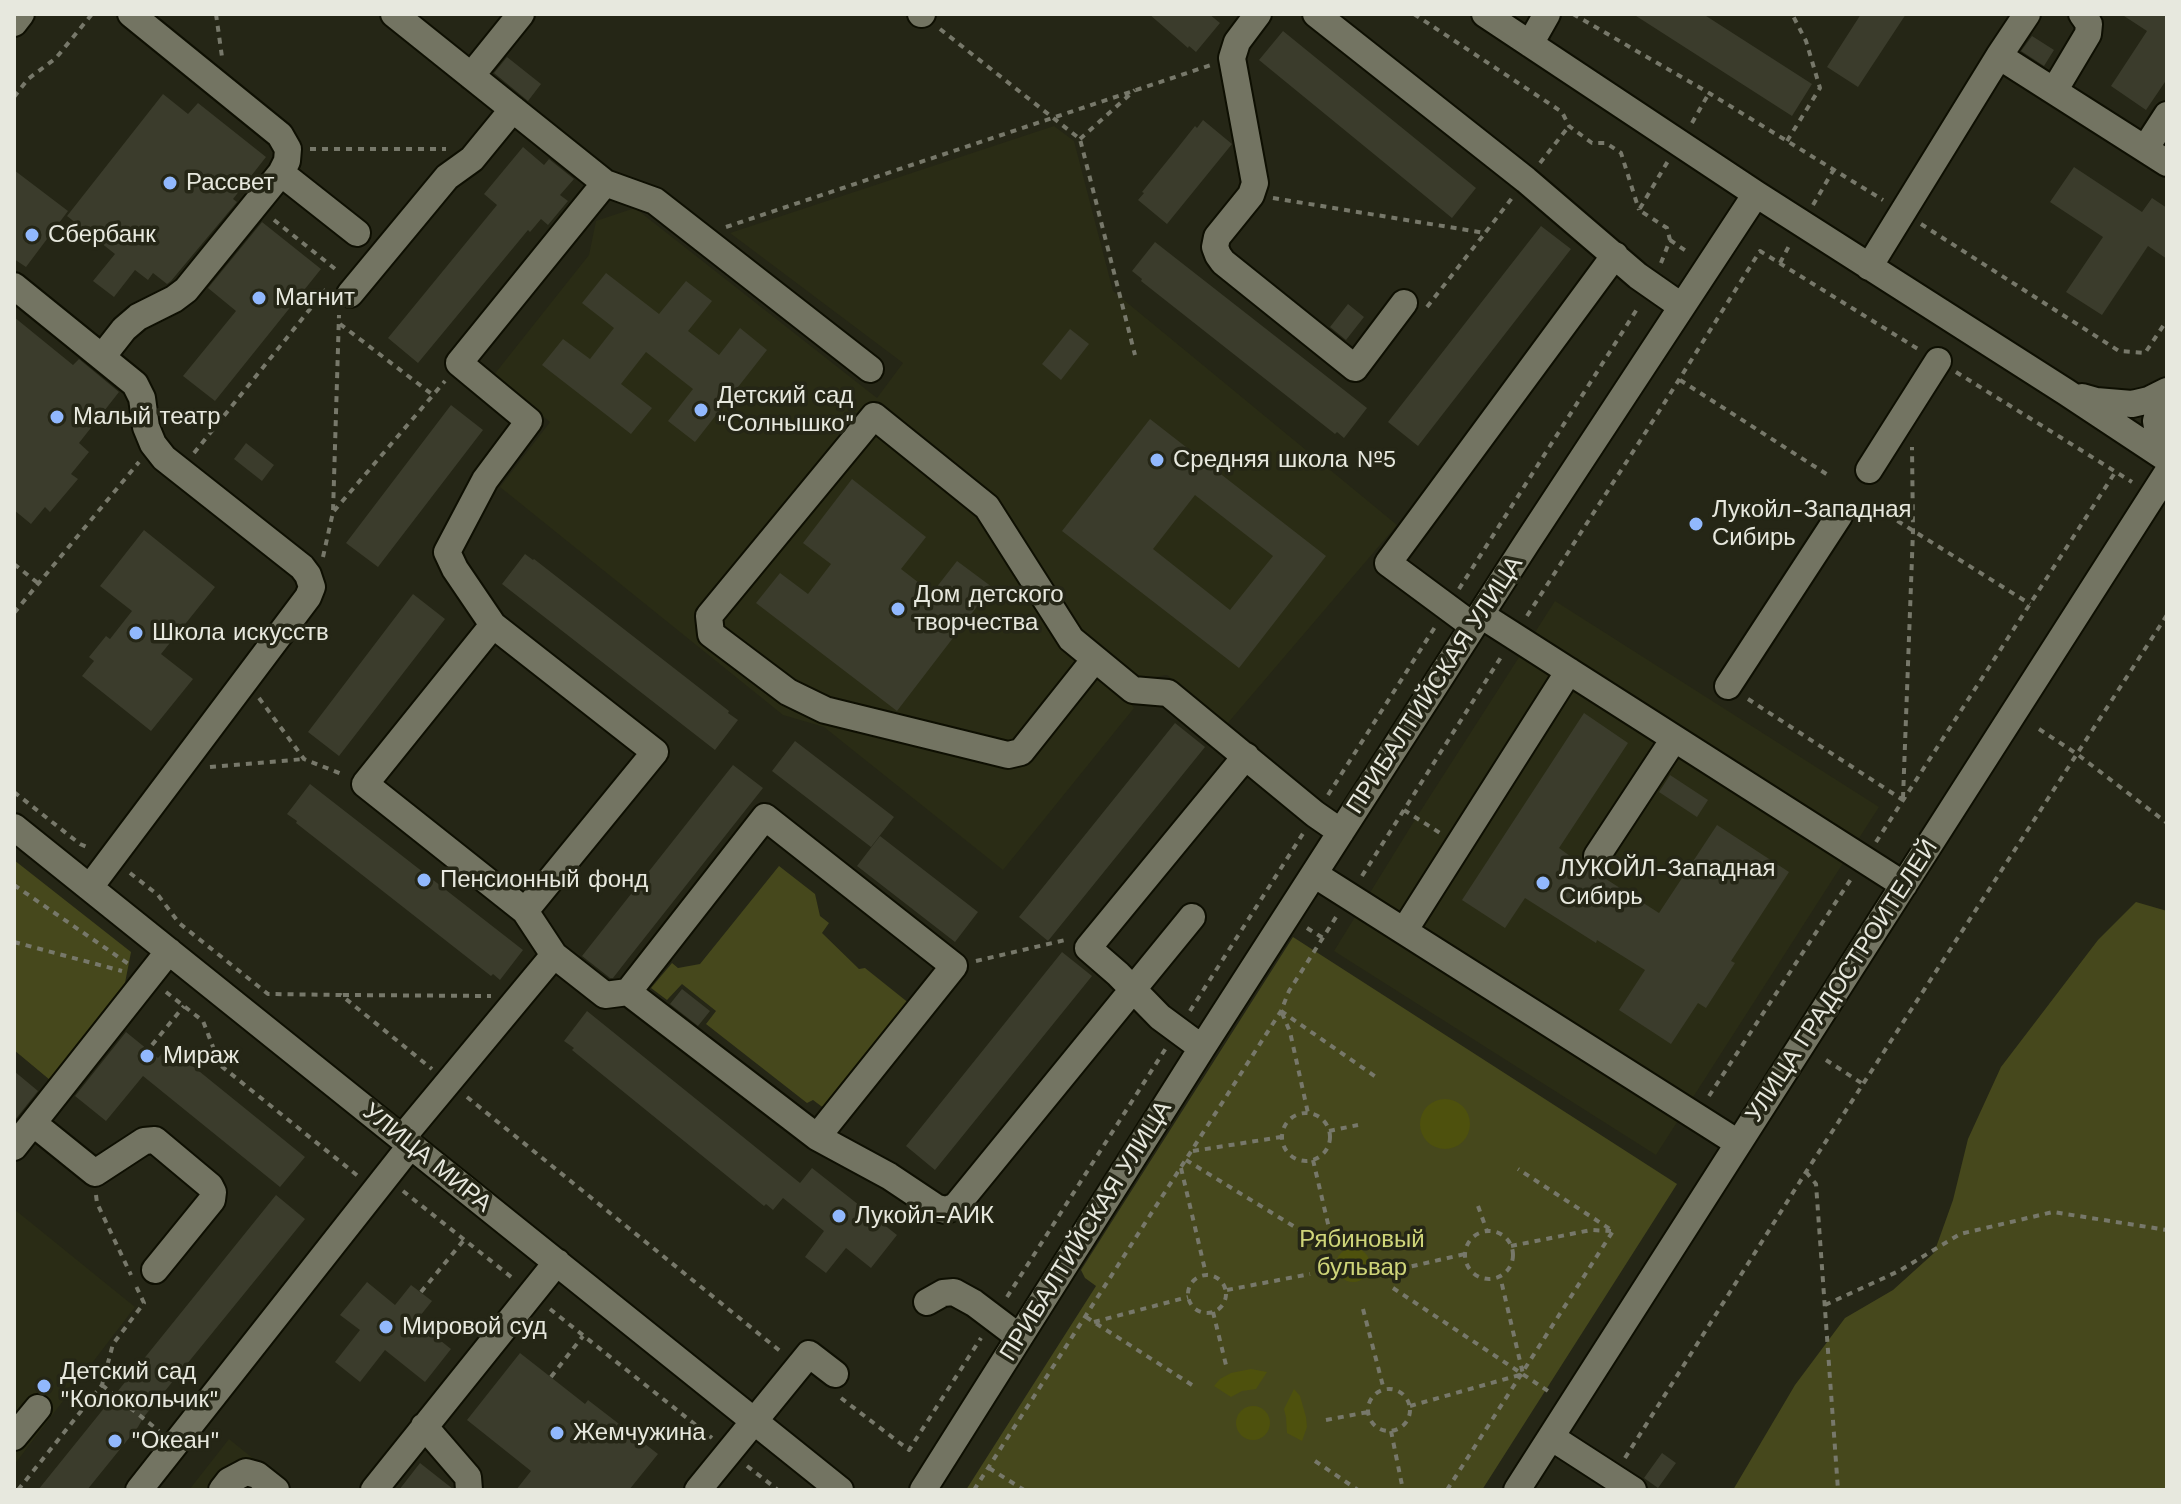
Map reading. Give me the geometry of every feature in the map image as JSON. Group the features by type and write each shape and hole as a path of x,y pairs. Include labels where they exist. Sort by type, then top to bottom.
{"street":[{"path":"14,23 21,14"},
{"path":"131,14 280,135 284,161 357,233"},
{"path":"394,14 605,183 655,201 870,369"},
{"path":"471,76 521,14"},
{"path":"1258,14 1237,42 1232,58 1255,183 1251,195 1217,237 1215,247 1218,255 1355,368 1404,303"},
{"path":"1316,14 1526,180 1652,286 1681,306"},
{"path":"1485,14 1756,194 2167,458"},
{"path":"1530,44 1547,14"},
{"path":"1869,267 2027,14"},
{"path":"2054,91 2088,34 2089,24 2082,14"},
{"path":"1999,56 2156,156 2167,115"},
{"path":"340,291 447,177 472,159 513,109"},
{"path":"102,357 138,317 186,290 255,204 284,161"},
{"path":"525,911 655,752 493,625 455,569 447,552 485,480 529,421 459,363 605,183"},
{"name":"ПРИБАЛТИЙСКАЯ УЛИЦА","path":"923,1490 1477,620 1756,194"},
{"path":"1615,255 1388,563 1447,608 1514,636 1904,885"},
{"path":"14,286 135,384 142,398 146,427 153,444 164,458 302,567 312,587 308,597 90,887"},
{"path":"1869,470 1938,361"},
{"path":"2066,392 2096,401 2132,404 2167,394"},
{"path":"2167,394 2156,421 2156,433 2167,458"},
{"path":"1095,659 1021,752 1008,755 812,704 788,692 711,634 709,616 874,416 987,507 1071,639 1133,690 1168,693 1341,832"},
{"name":"УЛИЦА ГРАДОСТРОИТЕЛЕЙ","path":"1517,1490 2167,473"},
{"path":"1728,686 1839,516"},
{"path":"493,625 365,784 525,911 554,955 605,995 628,992 765,817 954,966 817,1137"},
{"path":"1404,931 1569,671"},
{"path":"1597,856 1674,739"},
{"path":"1202,1048 1160,1017 1088,948 1246,756"},
{"name":"УЛИЦА МИРА","path":"14,827 840,1490"},
{"path":"1314,874 1738,1143"},
{"path":"628,992 817,1137 898,1182 937,1208 946,1210 956,1206 1192,917"},
{"path":"14,1147 169,951"},
{"path":"139,1490 380,1184 448,1082 554,955"},
{"path":"33,1123 95,1173 144,1141 155,1140 210,1186 212,1200 155,1270"},
{"path":"374,1490 557,1262"},
{"path":"927,1302 943,1293 954,1292 1019,1337"},
{"path":"698,1490 809,1354 836,1384"},
{"path":"14,1437 38,1408"},
{"path":"424,1426 468,1477 469,1490"},
{"path":"1551,1437 1623,1484"},
{"path":"222,1490 229,1481 246,1472 257,1475 276,1490"}],"path":[{"path":"14,97 28,79 56,58 92,14"},
{"path":"216,14 226,92"},
{"path":"922,14 1080,139 1135,355"},
{"path":"836,1384 909,1450 1652,286 1670,240 1667,228 1639,210 1621,153 1606,143 1592,143 1569,126 1562,112 1414,14"},
{"path":"1573,14 1787,141 2119,351 2145,353 2167,320"},
{"path":"1787,141 1820,88 1806,41 1792,14"},
{"path":"700,236 1232,58"},
{"path":"1080,139 1137,89"},
{"path":"1639,210 1709,93"},
{"path":"1404,303 1425,309 1569,126"},
{"path":"284,161 481,149"},
{"path":"1251,195 1485,233"},
{"path":"255,204 340,291 333,512 322,561 312,587"},
{"path":"974,1490 1193,1151 1281,1011 1289,991 1760,251"},
{"path":"180,470 340,291"},
{"path":"339,323 433,395"},
{"path":"333,512 459,363"},
{"path":"1680,380 1831,477"},
{"path":"14,613 153,444"},
{"path":"1903,800 1913,531 1912,445"},
{"path":"1695,1117 2116,471"},
{"path":"1877,508 2030,604"},
{"path":"14,564 39,584"},
{"path":"1623,1484 1806,1172 2167,615"},
{"path":"246,680 304,759"},
{"path":"1728,686 1903,800"},
{"path":"2039,729 2077,754 2166,823 2167,829"},
{"path":"177,770 304,759 365,784"},
{"path":"14,792 80,844 111,858 158,895 179,923 268,994 519,996"},
{"path":"14,885 148,978 203,1021 220,1065 361,1180 398,1188 778,1490"},
{"path":"954,966 1075,938 1088,948"},
{"path":"14,942 148,978"},
{"path":"341,995 799,1367"},
{"path":"152,1045 184,1006"},
{"path":"1281,1011 1376,1077"},
{"path":"1281,1011 1290,1032 1308,1114"},
{"path":"1826,1060 1863,1084"},
{"path":"1308,1114 1319,1118 1329,1131 1330,1140 1321,1156 1304,1161 1291,1156 1285,1149 1282,1136 1292,1118 1308,1114"},
{"path":"1329,1131 1358,1125"},
{"path":"1193,1151 1282,1136"},
{"path":"1186,1160 1316,1240"},
{"path":"1313,1160 1329,1228"},
{"path":"1181,1168 1206,1274"},
{"path":"1518,1169 1613,1231"},
{"path":"1806,1172 1816,1184 1838,1490"},
{"path":"18,1490 102,1385 113,1344 144,1303 97,1203 95,1173"},
{"path":"1478,1206 1487,1231"},
{"path":"1825,1305 1899,1271 1960,1234 2053,1212 2167,1230"},
{"path":"1511,1246 1591,1230 1613,1231"},
{"path":"1487,1231 1503,1236 1513,1254 1512,1263 1500,1276 1487,1279 1474,1274 1468,1267 1465,1254 1472,1238 1487,1231"},
{"path":"1447,1490 1613,1231"},
{"path":"421,1292 464,1240"},
{"path":"1400,1269 1465,1254"},
{"path":"1206,1274 1219,1278 1227,1290 1227,1298 1213,1312 1204,1313 1196,1310 1188,1297 1188,1289 1192,1282 1206,1274"},
{"path":"1227,1290 1310,1274"},
{"path":"1500,1276 1523,1374"},
{"path":"1393,1288 1548,1391"},
{"path":"1086,1317 1090,1323 1188,1297"},
{"path":"1363,1309 1384,1390"},
{"path":"1213,1312 1226,1365"},
{"path":"1086,1317 1192,1385"},
{"path":"551,1377 583,1336"},
{"path":"1410,1406 1523,1374"},
{"path":"102,1385 175,1445"},
{"path":"1384,1390 1401,1392 1410,1406 1406,1422 1391,1431 1376,1426 1368,1412 1372,1398 1384,1390"},
{"path":"1326,1420 1368,1412"},
{"path":"1391,1431 1403,1490"},
{"path":"1315,1461 1358,1490"},
{"path":"989,1468 1024,1490"}],"shaded area":[{"path":"1054,126 1074,141 1113,291 1397,525 1227,724 1167,675 1142,679 1126,698 1134,708 1003,870 824,727 783,715 500,487 550,422 493,376 589,255 596,221 635,208 877,398 903,363 730,233"},
{"path":"1555,601 1879,807 1656,1155 1334,951"},
{"path":"1445,1099 1463,1106 1470,1124 1463,1142 1445,1149 1427,1142 1420,1124 1427,1106"},
{"name":"Детский сад \"Колокольчик\"","path":"14,1209 135,1307 14,1465"},
{"path":"1353,1248 1365,1253 1370,1265 1365,1277 1353,1282 1341,1277 1336,1265 1341,1253"},
{"path":"1251,1369 1267,1372 1256,1389 1231,1397 1214,1386 1231,1373"},
{"path":"1294,1389 1300,1396 1306,1417 1307,1427 1302,1441 1287,1433 1284,1409"},
{"path":"1253,1406 1265,1411 1270,1423 1265,1435 1253,1440 1241,1435 1236,1423 1241,1411"},
{"path":"229,1439 292,1490 189,1490"}],"green space":[{"path":"14,860 131,952 125,983 50,1080 14,1050"},
{"path":"779,866 815,894 820,916 829,923 822,933 859,969 865,968 910,1004 825,1109 813,1100 807,1103 706,1024 716,1011 682,984 667,1000 651,988 672,963 678,968 700,964"},
{"path":"2136,902 2167,911 2167,1490 1733,1490 1795,1385 1845,1318 1893,1290 1934,1253 1953,1200 1968,1139 2001,1067 2098,940"},
{"name":"Рябиновый бульвар","path":"1293,937 1677,1184 1482,1490 966,1490 1096,1286 1085,1278 1081,1270"}],"building":[{"path":"1149,14 1209,14 1220,23 1196,52"},
{"path":"1633,14 1703,14 1812,84 1792,116"},
{"path":"1861,14 1906,14 1858,87 1827,67"},
{"path":"2121,14 2167,14 2167,79 2146,110 2111,86 2147,31"},
{"path":"1283,31 1476,188 1452,218 1259,60"},
{"path":"2032,36 2054,50 2044,66 2021,51"},
{"path":"507,57 541,84 528,101 494,73"},
{"name":"Рассвет","path":"163,94 188,114 198,103 266,157 233,199 237,202 171,281 167,284 153,273 148,280 135,270 114,297 93,281 115,254 67,216"},
{"path":"1203,120 1232,144 1167,224 1138,200 1195,126 1197,128"},
{"path":"523,147 544,165 549,159 574,179 560,195 568,201 548,225 541,219 530,232 528,230 418,363 388,338 497,205 484,194"},
{"path":"2074,167 2142,212 2152,198 2167,208 2167,259 2148,246 2102,315 2066,292 2103,237 2050,202"},
{"name":"Сбербанк","path":"14,170 68,211 26,267 14,259"},
{"name":"Магнит","path":"262,222 321,269 215,401 183,376 236,311 208,288"},
{"path":"1541,226 1571,249 1418,446 1388,422"},
{"path":"1155,242 1367,408 1344,438 1141,281 1132,271"},
{"path":"606,273 659,314 686,281 712,301 688,331 719,355 740,328 767,350 695,442 668,421 693,389 646,352 621,384 652,408 631,434 542,365 563,339 590,359 614,328 582,303"},
{"path":"1348,304 1364,317 1346,340 1330,327"},
{"name":"Малый театр","path":"14,317 73,365 79,359 119,392 79,443 89,452 71,474 78,479 50,512 45,507 31,524 14,510"},
{"path":"1070,329 1089,344 1061,380 1042,364"},
{"path":"451,405 483,430 378,567 346,543"},
{"path":"1150,419 1326,556 1239,668 1062,531","holes":["1195,495 1273,556 1230,610 1153,549"]},
{"path":"246,443 274,465 262,481 234,459"},
{"path":"852,479 926,537 901,569 932,593 957,561 992,587 897,711 756,603 780,573 808,594 831,564 803,543"},
{"name":"Школа искусств","path":"144,530 215,587 161,654 193,679 151,731 82,676 94,661 89,657 106,636 110,639 132,611 100,586"},
{"path":"525,554 738,720 715,750 502,584"},
{"path":"413,594 445,619 339,756 308,732"},
{"name":"ЛУКОЙЛ-Западная Сибирь","path":"1584,713 1628,743 1559,848 1659,913 1717,825 1789,872 1731,961 1735,963 1706,1008 1698,1003 1671,1044 1619,1010 1645,970 1525,898 1505,928 1462,900"},
{"path":"1175,723 1205,747 1048,941 1019,917"},
{"path":"795,741 894,817 871,847 772,771"},
{"path":"733,765 763,788 610,978 582,956"},
{"path":"1670,775 1708,800 1697,817 1659,792"},
{"path":"310,784 523,950 500,980 287,814"},
{"path":"880,836 978,912 955,942 857,866"},
{"path":"1062,952 1092,976 935,1170 906,1146"},
{"path":"682,989 710,1011 698,1026 670,1004"},
{"path":"587,1011 800,1183 812,1168 897,1235 871,1268 846,1248 826,1273 805,1257 824,1231 783,1198 773,1210 766,1204 764,1206 572,1050 574,1048 564,1041"},
{"path":"126,1032 158,1058 168,1046 305,1157 280,1187 143,1076 106,1121 75,1096"},
{"path":"14,1071 38,1091 14,1121"},
{"path":"276,1195 305,1219 138,1427 87,1490 38,1490"},
{"path":"367,1282 395,1305 411,1285 432,1301 416,1321 451,1349 425,1382 385,1350 360,1382 335,1362 360,1330 340,1315"},
{"name":"Жемчужина","path":"520,1353 585,1404 588,1400 658,1454 629,1490 516,1490 531,1471 467,1420"},
{"path":"1662,1453 1676,1463 1658,1488 1644,1478"},
{"path":"420,1463 453,1489 453,1490 399,1490"}],"place":[{"name":"Рассвет","path":"170,183"},
{"name":"Сбербанк","path":"32,235"},
{"name":"Магнит","path":"259,298"},
{"name":"Детский сад \"Солнышко\"","path":"701,410"},
{"name":"Малый театр","path":"57,417"},
{"name":"Средняя школа №5","path":"1157,460"},
{"name":"Лукойл-Западная Сибирь","path":"1696,524"},
{"name":"Дом детского творчества","path":"898,609"},
{"name":"Школа искусств","path":"136,633"},
{"name":"Пенсионный фонд","path":"424,880"},
{"name":"ЛУКОЙЛ-Западная Сибирь","path":"1543,883"},
{"name":"Мираж","path":"147,1056"},
{"name":"Лукойл-АИК","path":"839,1216"},
{"name":"Мировой суд","path":"386,1327"},
{"name":"Детский сад \"Колокольчик\"","path":"44,1386"},
{"name":"Жемчужина","path":"557,1433"},
{"name":"\"Океан\"","path":"115,1441"}]}
